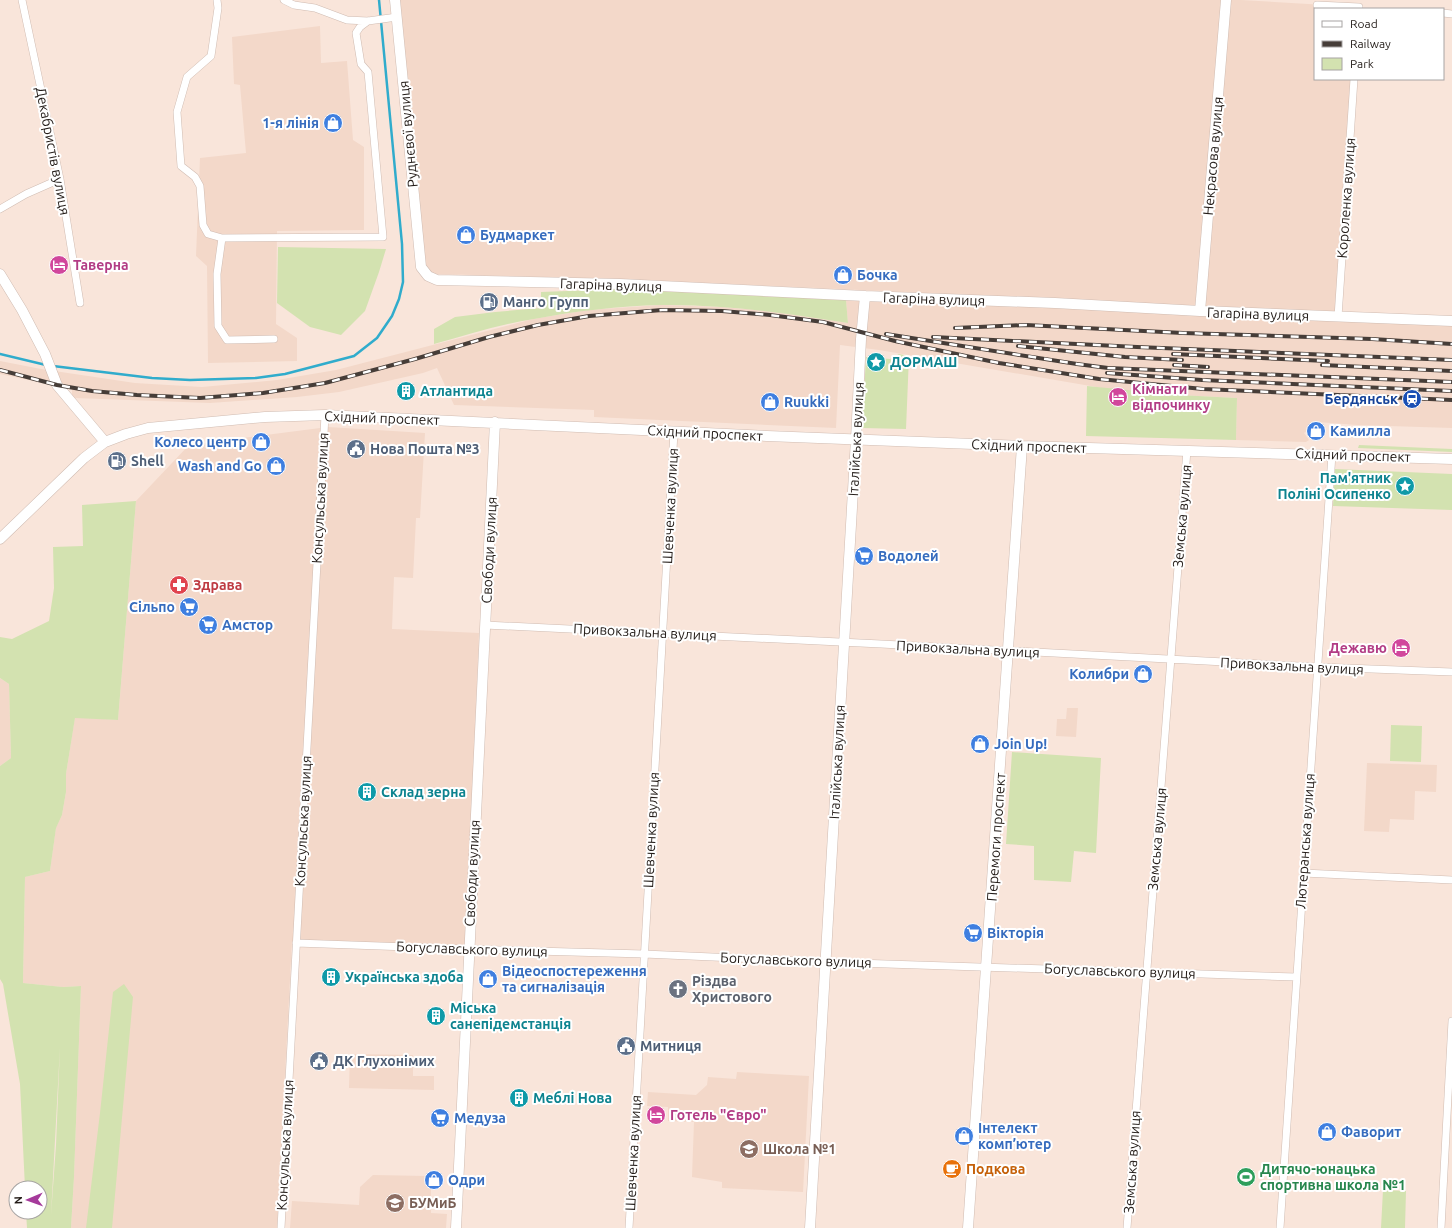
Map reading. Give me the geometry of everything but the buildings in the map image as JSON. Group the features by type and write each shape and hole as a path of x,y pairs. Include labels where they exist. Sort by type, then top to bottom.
{"main road":[{"name":"Руднєвої вулиця","path":"395,0 421,267"},
{"name":"Некрасова вулиця","path":"1200,311 1226,0"},
{"name":"Гагаріна вулиця","path":"421,267 428,276 437,280 620,284 865,296 1055,303 1200,311 1452,321"},
{"path":"0,274 22,310 45,354 56,384 105,442"},
{"name":"Італійська вулиця","path":"810,1228 861,339 865,296"},
{"name":"Східний проспект","path":"0,540 84,458 105,442 148,428 265,417 325,415 495,422 674,432 1022,446 1452,458"},
{"name":"Свободи вулиця","path":"456,1228 495,422"},
{"name":"Перемоги проспект","path":"968,1228 1022,446"}],"street":[{"name":"Декабристів вулиця","path":"22,0 60,179 80,303"},
{"path":"217,0 218,8 211,56 186,77 176,112 181,166 195,178 200,186 202,225 208,234 222,238 383,237 368,72 361,64 356,33 360,27 368,21"},
{"path":"284,0 289,4 315,8 347,20 368,21 396,18"},
{"path":"1317,5 1360,5"},
{"name":"Короленка вулиця","path":"1338,317 1354,80"},
{"path":"1,206 60,179"},
{"path":"222,238 217,274 218,326 226,340 274,339"},
{"name":"Консульська вулиця","path":"281,1228 325,415"},
{"name":"Шевченка вулиця","path":"629,1228 674,432"},
{"name":"Земська вулиця","path":"1127,1228 1187,450"},
{"name":"Лютеранська вулиця","path":"1280,1228 1332,454"},
{"name":"Привокзальна вулиця","path":"485,625 844,642 1171,660 1452,672"},
{"path":"1303,873 1452,880"},
{"name":"Богуславського вулиця","path":"296,943 1296,977"},
{"path":"1441,1228 1452,1021"}],"shaded area":[{"path":"398,0 1241,0 1359,7 1314,8 1314,80 1354,80 1338,312 620,279 436,274 430,272 424,266"},
{"path":"320,26 321,63 347,61 353,140 364,147 364,230 277,231 276,324 297,338 297,361 208,363 207,266 196,256 200,158 246,153 240,85 234,84 232,37"},
{"path":"846,300 1055,307 1452,325 1452,428 1357,425 1318,422 1309,427 1310,429 1304,433 1309,440 1306,442 1236,440 1237,398 1108,389 879,350 840,345 836,428 594,417 594,410 454,405 437,368 423,373 339,392 297,397 210,403 75,398 72,397 72,389 0,374 0,361 41,369 135,383 202,387 277,380 336,370 533,319 588,310 661,305 721,307 770,311 848,323"},
{"path":"328,427 425,433 420,518 416,518 413,578 394,577 392,629 479,633 466,947 292,941 277,1228 71,1228 81,986 63,987 23,983 25,877 50,871 56,827 62,815 66,792 66,774 75,717 118,720 136,501 189,445"},
{"path":"0,678 9,684 11,758 0,766"},
{"path":"1067,708 1078,708 1076,737 1056,736 1057,719 1066,719"},
{"path":"1367,763 1437,765 1436,792 1415,791 1414,820 1390,819 1389,832 1364,831"},
{"path":"350,1054 413,1055 413,1076 434,1076 434,1090 349,1088"},
{"name":"Школа №1","path":"737,1072 809,1076 803,1192 722,1188 722,1182 692,1177 694,1122 668,1121 668,1107 647,1106 648,1092 696,1095 707,1085 708,1077 736,1079"},
{"name":"БУМиБ","path":"373,1175 427,1176 427,1188 431,1188 431,1213 447,1214 446,1228 290,1228 292,1201 359,1205 360,1187"}],"green space":[{"path":"278,247 386,249 365,311 341,335 310,327 277,303"},
{"path":"620,289 846,300 848,323 731,308 661,305 582,311 550,316 484,330 434,344 434,329 455,317 541,308 541,292"},
{"path":"899,354 909,356 906,429 862,428 866,357 890,359"},
{"path":"1087,386 1179,395 1237,398 1236,440 1086,436"},
{"path":"1359,445 1452,449 1452,452 1358,448"},
{"path":"1335,469 1452,474 1452,510 1333,506"},
{"path":"136,501 118,720 75,718 66,774 66,792 62,815 56,828 50,871 25,877 23,983 63,987 81,986 71,1228 27,1228 26,1220 48,1220 48,1180 25,1180 20,1084 3,984 0,979 0,766 11,758 9,684 0,678 0,637 12,639 49,621 54,588 53,547 83,546 82,505","holes":["60,1047 56,1145 51,1215"]},
{"path":"1391,725 1422,726 1421,762 1390,761"},
{"path":"1012,752 1101,758 1096,853 1074,851 1071,882 1034,880 1034,846 1006,844"},
{"path":"124,984 133,997 112,1228 86,1228 113,992"},
{"path":"1383,1190 1406,1191 1405,1228 1381,1228"}],"waterway":[{"path":"53,366 152,378 190,380 256,378 285,374 354,356 377,338 392,316 399,299 403,282 402,244 379,0"},
{"path":"0,354 46,365"}],"railway":[{"path":"0,370 57,385 92,391 137,395 200,398 263,393 325,383 489,337 538,325 589,316 662,310 722,311 770,315 823,322 895,341 999,363 1099,379 1203,389 1452,400"},
{"path":"955,328 1026,325 1183,333 1372,339 1452,344"},
{"path":"886,334 1108,368 1452,382"},
{"path":"933,337 1452,360"},
{"path":"1018,346 1125,357 1182,360"},
{"path":"1173,354 1328,361"},
{"path":"1174,365 1208,367"},
{"path":"1322,365 1452,371"},
{"path":"1107,373 1202,380 1452,391"}],"place":[{"name":"1-я лінія","path":"333,123"},
{"name":"Будмаркет","path":"466,235"},
{"name":"Таверна","path":"59,265"},
{"name":"Бочка","path":"843,275"},
{"name":"Манго Групп","path":"489,302"},
{"name":"ДОРМАШ","path":"876,362"},
{"name":"Атлантида","path":"406,391"},
{"name":"Кімнати відпочинку","path":"1118,397"},
{"name":"Бердянськ","path":"1412,399"},
{"name":"Ruukki","path":"770,402"},
{"name":"Камилла","path":"1316,431"},
{"name":"Колесо центр","path":"261,442"},
{"name":"Нова Пошта №3","path":"356,449"},
{"name":"Shell","path":"117,461"},
{"name":"Wash and Go","path":"276,466"},
{"name":"Пам'ятник Поліні Осипенко","path":"1405,486"},
{"name":"Водолей","path":"864,556"},
{"name":"Здрава","path":"179,585"},
{"name":"Сільпо","path":"189,607"},
{"name":"Амстор","path":"208,625"},
{"name":"Дежавю","path":"1401,648"},
{"name":"Колибри","path":"1143,674"},
{"name":"Join Up!","path":"980,744"},
{"name":"Склад зерна","path":"367,792"},
{"name":"Вікторія","path":"973,933"},
{"name":"Українська здоба","path":"331,977"},
{"name":"Відеоспостереження та сигналізація","path":"488,979"},
{"name":"Різдва Христового","path":"678,989"},
{"name":"Міська санепідемстанція","path":"436,1016"},
{"name":"Митниця","path":"626,1046"},
{"name":"ДК Глухонімих","path":"319,1061"},
{"name":"Меблі Нова","path":"519,1098"},
{"name":"Готель \"Євро\"","path":"656,1115"},
{"name":"Медуза","path":"440,1118"},
{"name":"Фаворит","path":"1327,1132"},
{"name":"Інтелект комп’ютер","path":"964,1136"},
{"name":"Школа №1","path":"749,1149"},
{"name":"Подкова","path":"952,1169"},
{"name":"Дитячо-юнацька спортивна школа №1","path":"1246,1177"},
{"name":"Одри","path":"434,1180"},
{"name":"БУМиБ","path":"395,1203"}]}
